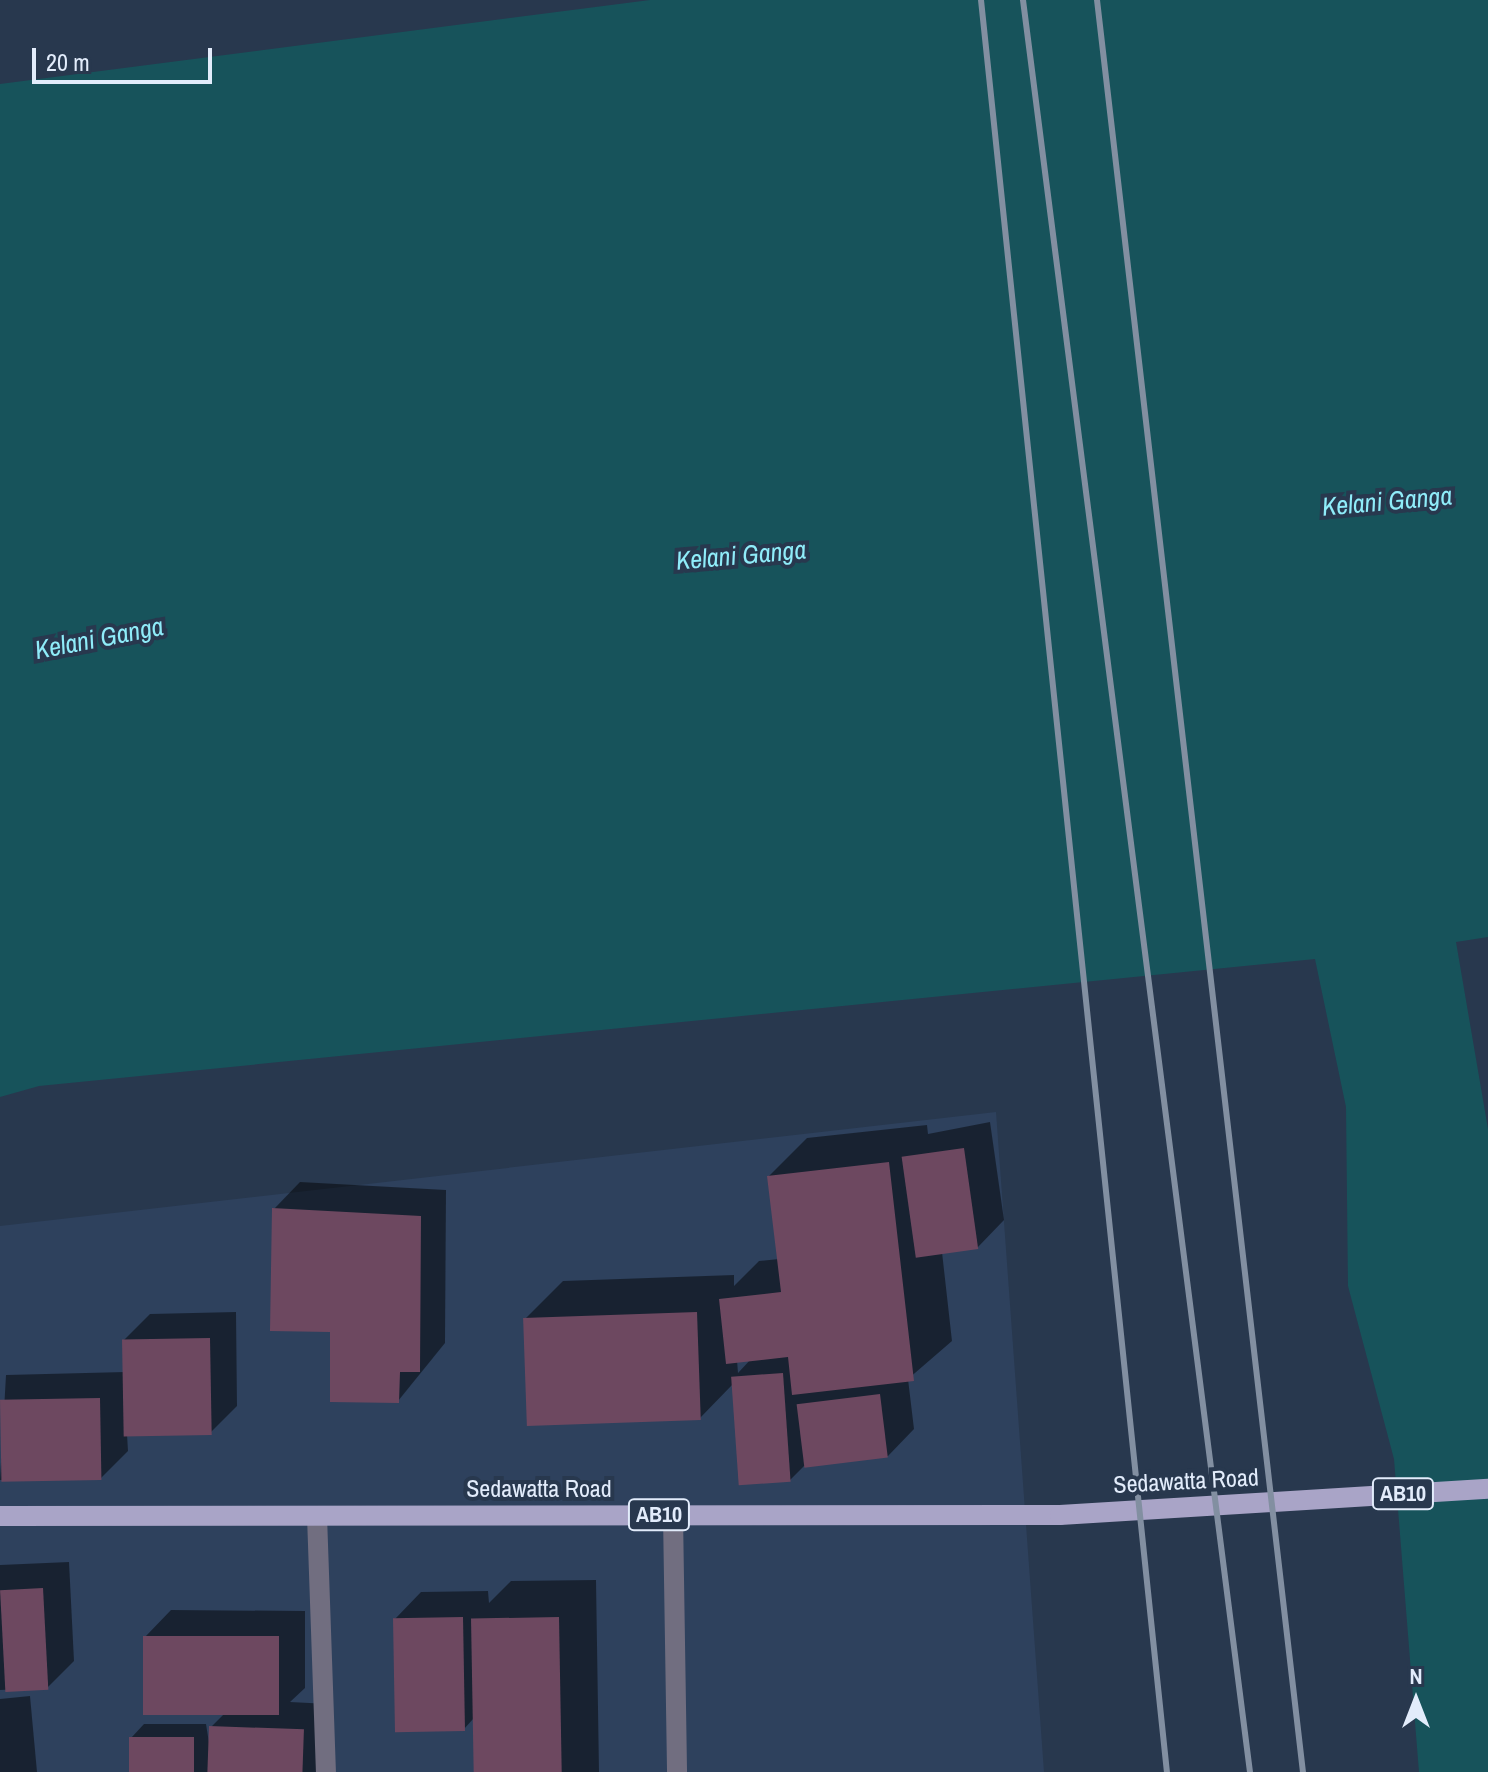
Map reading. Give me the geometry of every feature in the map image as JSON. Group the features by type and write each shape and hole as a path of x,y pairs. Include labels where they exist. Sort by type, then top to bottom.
{"main road":[{"name":"Sedawatta Road","path":"0,1516 1060,1515 1488,1489"}],"street":[{"path":"673,1515 677,1772"},
{"path":"317,1516 326,1772"}],"shaded area":[{"path":"996,1112 1044,1772 0,1772 0,1226"}],"water":[{"name":"Kelani Ganga","path":"650,0 1488,0 1488,937 1456,942 1488,1129 1488,1772 1419,1772 1394,1459 1348,1286 1346,1107 1315,959 39,1086 0,1097 0,84"}],"building":[{"path":"964,1148 978,1249 916,1258 902,1157"},
{"path":"889,1162 914,1381 792,1395 788,1357 726,1364 719,1299 781,1292 767,1176"},
{"path":"272,1208 421,1216 420,1372 400,1372 399,1403 330,1402 330,1332 270,1331"},
{"path":"697,1312 701,1420 527,1426 523,1318"},
{"path":"210,1338 212,1435 124,1437 122,1340"},
{"path":"783,1373 791,1482 739,1485 731,1377"},
{"path":"880,1394 888,1458 804,1468 797,1404"},
{"path":"100,1398 101,1480 1,1482 0,1400"},
{"path":"43,1588 48,1690 5,1692 0,1590"},
{"path":"463,1617 465,1731 395,1732 393,1618"},
{"path":"559,1617 562,1772 474,1772 471,1619"},
{"path":"143,1636 279,1636 279,1715 143,1715"},
{"path":"209,1726 304,1729 302,1772 207,1772"},
{"path":"129,1737 194,1737 194,1772 129,1772"}],"railway":[{"path":"981,0 1167,1772"},
{"path":"1023,0 1250,1772"},
{"path":"1097,0 1303,1772"}]}
